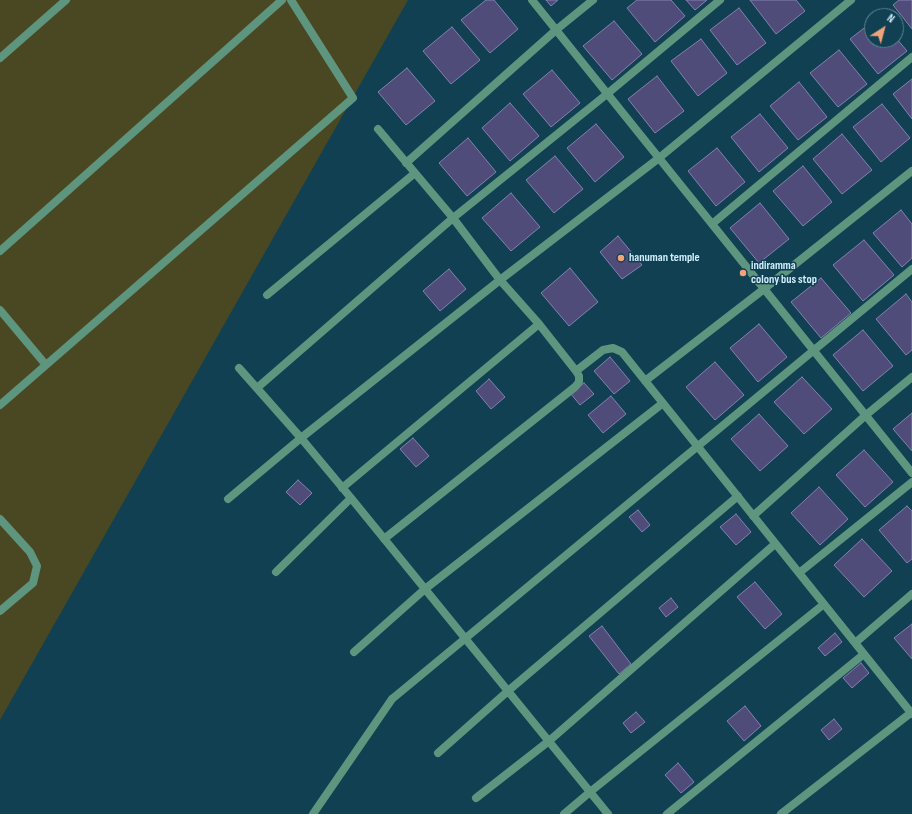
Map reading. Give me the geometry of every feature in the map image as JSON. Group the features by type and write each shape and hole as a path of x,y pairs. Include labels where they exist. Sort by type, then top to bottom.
{"street":[{"path":"0,58 66,0"},
{"path":"0,251 282,0"},
{"path":"0,405 353,98 291,0"},
{"path":"532,0 912,473"},
{"path":"406,163 556,30 593,0"},
{"path":"257,388 453,218 607,94 720,0"},
{"path":"228,499 301,438 500,280 659,158 851,0"},
{"path":"712,224 912,57"},
{"path":"378,129 453,218 500,280 539,324 579,376 579,382 575,387 384,539"},
{"path":"645,381 764,289 912,171"},
{"path":"267,295 415,173"},
{"path":"313,814 392,699 912,269"},
{"path":"0,310 46,365"},
{"path":"342,488 539,324"},
{"path":"576,371 603,350 613,348 622,352 912,713 781,814"},
{"path":"239,368 301,438 351,498 608,814"},
{"path":"754,516 866,415 912,377"},
{"path":"354,652 425,589 663,403"},
{"path":"799,573 912,482"},
{"path":"438,752 738,496"},
{"path":"276,572 351,498"},
{"path":"0,519 30,552 37,566 33,583 0,611"},
{"path":"476,798 549,741 776,544"},
{"path":"855,643 912,594"},
{"path":"564,814 824,604"},
{"path":"667,814 864,654"}],"shaded area":[{"path":"0,0 408,0 0,720"}],"building":[{"path":"486,0 494,0 518,29 490,53 461,20"},
{"path":"546,0 558,0 551,6"},
{"path":"637,0 671,0 685,16 655,42 627,8"},
{"path":"686,0 707,0 695,10"},
{"path":"750,0 796,0 805,11 776,34"},
{"path":"899,0 912,0 912,29 904,19 904,8 895,8 893,5"},
{"path":"739,8 766,43 737,65 710,30"},
{"path":"614,21 642,54 612,80 583,46"},
{"path":"452,27 480,60 451,84 423,51"},
{"path":"864,28 864,48 904,47 907,51 878,74 850,39"},
{"path":"701,39 727,73 698,96 671,61"},
{"path":"839,50 867,84 838,107 810,73"},
{"path":"407,68 435,101 406,125 378,92"},
{"path":"552,70 580,103 551,127 523,94"},
{"path":"657,76 684,111 655,133 628,99"},
{"path":"912,79 912,119 893,94"},
{"path":"799,82 827,117 798,140 770,106"},
{"path":"510,103 539,136 510,161 482,128"},
{"path":"882,104 910,138 881,162 853,127"},
{"path":"760,114 788,148 759,172 731,137"},
{"path":"596,124 624,157 595,182 567,148"},
{"path":"842,134 872,170 842,194 813,159"},
{"path":"468,138 496,172 467,196 439,163"},
{"path":"717,148 745,182 716,206 688,171"},
{"path":"555,156 583,189 554,213 526,180"},
{"path":"803,166 832,202 803,226 773,191"},
{"path":"511,193 540,227 511,251 482,218"},
{"path":"760,203 789,239 759,263 730,228"},
{"path":"901,210 912,224 912,258 902,267 873,233"},
{"name":"hanuman temple","path":"618,236 642,265 622,279 600,252"},
{"path":"864,240 894,275 863,301 833,265"},
{"path":"570,268 598,302 569,326 541,293"},
{"path":"449,269 466,289 440,311 423,291"},
{"path":"821,278 851,313 821,338 791,302"},
{"path":"906,294 912,302 912,350 906,355 876,319"},
{"path":"759,324 787,357 758,382 730,348"},
{"path":"863,330 893,366 863,391 833,355"},
{"path":"610,357 630,381 614,394 594,371"},
{"path":"715,362 744,395 715,420 686,387"},
{"path":"802,377 832,409 804,434 774,402"},
{"path":"489,379 505,397 491,409 476,391"},
{"path":"584,383 594,394 580,405 571,394"},
{"path":"611,396 626,414 603,433 588,415"},
{"path":"912,413 912,451 893,429"},
{"path":"759,414 788,446 760,471 731,439"},
{"path":"413,438 429,456 416,467 400,449"},
{"path":"864,450 893,482 865,507 836,475"},
{"path":"298,480 312,493 300,505 286,492"},
{"path":"819,487 848,519 820,545 791,513"},
{"path":"907,506 912,511 912,559 907,563 879,530"},
{"path":"638,510 650,525 642,532 629,517"},
{"path":"736,514 751,532 736,545 720,527"},
{"path":"862,539 892,571 864,597 834,565"},
{"path":"755,582 782,614 765,629 737,597"},
{"path":"671,598 678,607 666,617 659,608"},
{"path":"912,624 912,659 894,638"},
{"path":"602,626 631,664 619,674 589,636"},
{"path":"835,633 842,642 825,656 818,648"},
{"path":"861,663 869,673 852,688 843,678"},
{"path":"745,706 761,726 744,741 727,721"},
{"path":"636,712 645,722 631,733 623,723"},
{"path":"834,719 842,729 829,740 821,730"},
{"path":"678,763 694,782 681,793 665,775"}],"place":[{"name":"hanuman temple","path":"621,258"},
{"name":"indiramma colony bus stop","path":"743,273"}]}
